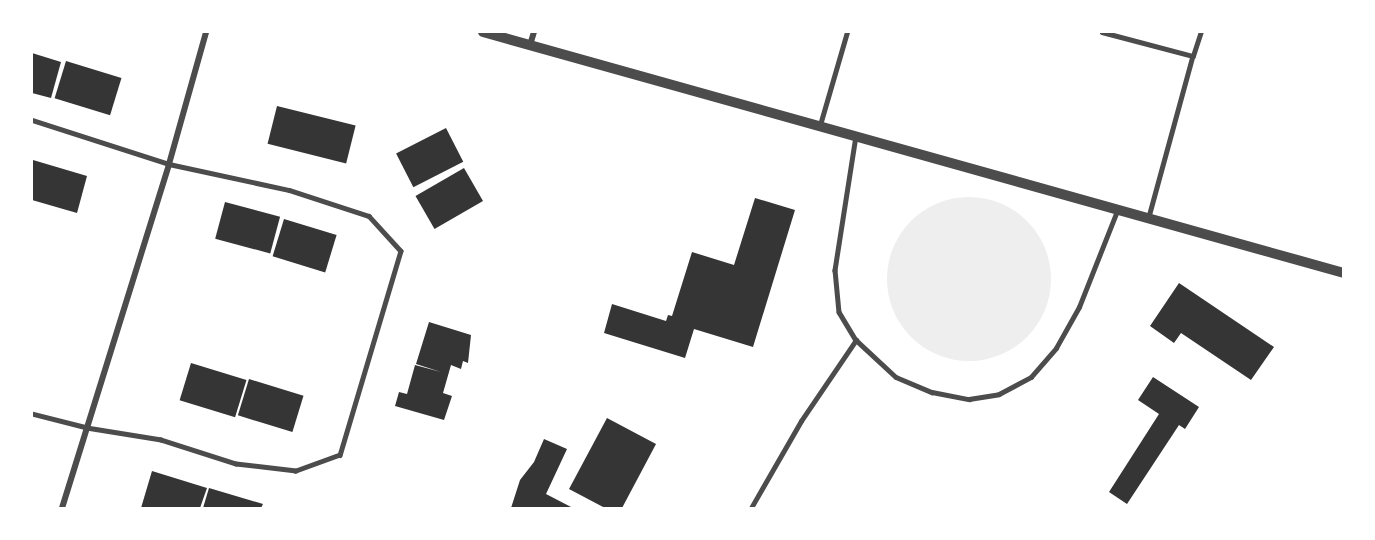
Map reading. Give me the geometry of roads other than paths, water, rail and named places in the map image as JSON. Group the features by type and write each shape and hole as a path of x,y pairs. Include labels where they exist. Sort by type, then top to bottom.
{"street":[{"path":"62,508 169,165 206,32"},
{"path":"483,32 1344,273"},
{"path":"530,45 534,32"}],"lane":[{"path":"820,125 847,32"},
{"path":"1102,32 1193,57"},
{"path":"1149,217 1201,32"},
{"path":"32,120 169,165 290,190 369,216 401,251 340,455 296,471 236,464 161,440 87,428 32,414"},
{"path":"856,135 835,270 839,312 856,340 896,377 932,392 969,399 999,394 1031,377 1056,348 1079,307 1118,209"},
{"path":"751,508 807,411 856,340"}]}
